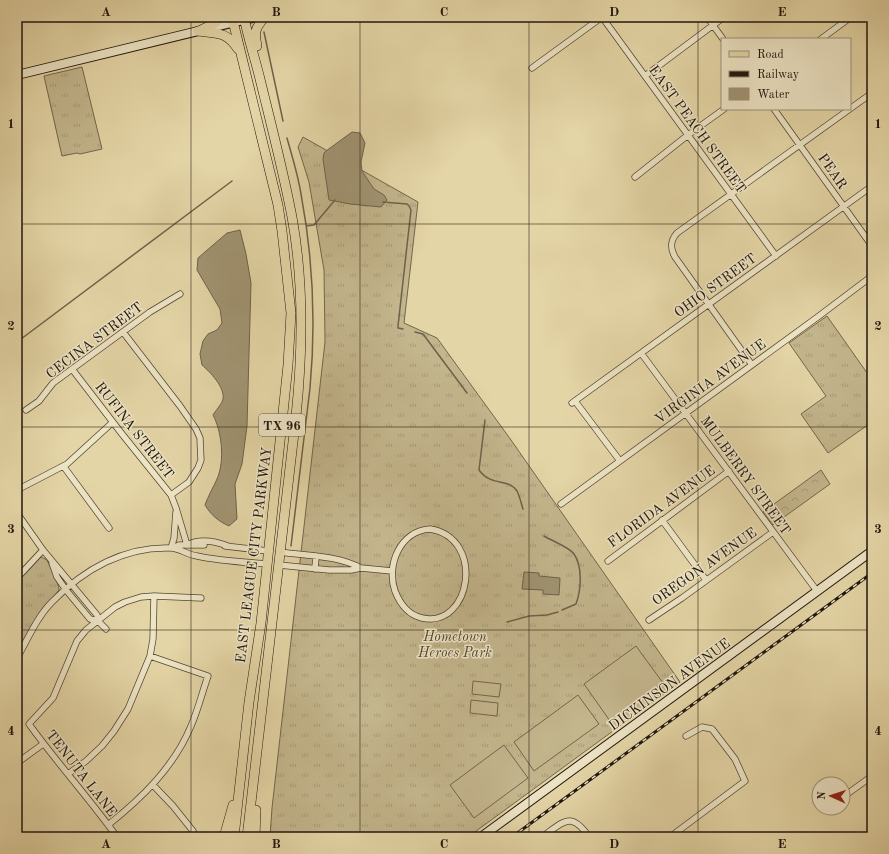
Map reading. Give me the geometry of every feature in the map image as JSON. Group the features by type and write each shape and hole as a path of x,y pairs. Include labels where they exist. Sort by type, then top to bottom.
{"main road":[{"path":"198,31 215,23 221,17"},
{"path":"260,80 259,56 255,35 259,24 265,17"},
{"name":"EAST LEAGUE CITY PARKWAY","path":"244,18 291,212 301,289 302,334 300,371 279,565 247,837"},
{"name":"EAST LEAGUE CITY PARKWAY","path":"233,20 278,205 291,313 288,365 267,564 249,702 234,837"},
{"path":"198,31 229,37 242,57"},
{"path":"268,551 280,552"},
{"path":"267,564 279,565"},
{"path":"255,837 256,804 264,731 263,696"},
{"path":"224,837 240,782"}],"street":[{"path":"17,75 198,31 233,20 256,17"},
{"path":"532,68 602,17"},
{"name":"EAST PEACH STREET","path":"602,17 776,256"},
{"path":"707,17 722,38"},
{"path":"645,76 724,17"},
{"path":"822,38 851,17"},
{"path":"851,108 872,93"},
{"path":"635,177 723,110"},
{"name":"PEAR","path":"775,110 872,246"},
{"path":"752,365 710,303 675,257 671,245 675,235 849,110"},
{"name":"OHIO STREET","path":"620,461 574,402 872,186"},
{"name":"VIRGINIA AVENUE","path":"561,504 872,276"},
{"name":"CECINA STREET","path":"26,410 39,401 53,383 150,312 180,294"},
{"path":"123,332 180,406 200,438 201,460 198,468 189,482 171,495"},
{"name":"MULBERRY STREET","path":"641,353 817,591"},
{"name":"RUFINA STREET","path":"72,369 171,495 187,545"},
{"path":"17,490 64,466 113,422"},
{"path":"64,466 109,528"},
{"name":"FLORIDA AVENUE","path":"608,561 729,471"},
{"name":"RUFINA STREET","path":"172,548 176,508"},
{"path":"17,513 43,550 97,616 98,621 106,629"},
{"path":"662,520 706,580"},
{"path":"434,530 446,534 458,545 462,552 466,582 459,600 449,613 435,618 424,618 413,615 400,602 394,588 392,571 397,552 406,540 420,531 434,530"},
{"name":"OREGON AVENUE","path":"649,620 773,532"},
{"path":"17,658 39,620 52,602 74,581 97,566 119,557 144,550 172,548 179,545 228,546 268,551"},
{"path":"172,548 196,556 267,564"},
{"path":"17,578 43,550"},
{"name":"DICKINSON AVENUE","path":"481,837 872,551"},
{"path":"280,552 340,560 361,568"},
{"path":"315,569 316,556"},
{"path":"51,560 57,578 66,590 90,619 98,621"},
{"path":"279,565 338,571 361,568 392,571"},
{"path":"98,621 115,607 141,597 154,596 201,598"},
{"path":"68,774 102,746 128,709 150,656 153,639 154,596"},
{"name":"TENUTA LANE","path":"98,621 86,630 77,641 53,698 29,724 43,744 117,837"},
{"path":"108,825 132,806 153,785 173,759 191,726 208,676 150,656"},
{"path":"670,837 745,781 735,759 712,729 702,727 686,736"},
{"path":"17,763 43,744"},
{"path":"851,791 872,776"},
{"path":"153,785 173,806 193,831"},
{"path":"542,837 562,822 570,820 578,823 589,837"}],"green space":[{"path":"82,67 102,149 62,156 44,76"},
{"name":"Hometown Heroes Park","path":"303,137 418,202 404,323 437,338 511,440 680,682 468,837 270,837 272,808 325,342 324,270 309,182 298,147"},
{"path":"827,316 872,380 872,422 828,453 801,414 826,396 789,343"},
{"path":"821,470 830,484 773,525 763,512"},
{"path":"41,557 47,560 59,590 36,619 17,651 17,582"},
{"path":"636,646 663,683 610,721 584,684"},
{"path":"473,681 501,684 499,697 472,694"},
{"path":"578,695 599,724 534,771 514,742"},
{"path":"471,700 498,703 497,716 470,713"},
{"path":"504,745 528,778 474,818 450,785"}],"water":[{"path":"352,132 360,133 365,143 361,162 362,171 374,189 384,195 387,200 381,207 329,200 323,159 324,153"},
{"path":"240,230 251,283 247,426 242,464 235,484 237,519 229,526 215,517 205,505 217,479 221,464 222,455 219,430 213,415 223,399 223,394 216,380 202,365 200,354 203,341 208,334 217,330 222,323 220,309 197,270 198,258 227,233"},
{"path":"524,572 539,573 539,576 560,578 559,595 543,594 543,590 522,589"}],"waterway":[{"path":"264,32 283,121"},
{"path":"287,138 298,180 305,218 311,266 313,315 310,388 291,546"},
{"path":"17,342 232,181"},
{"path":"306,226 314,225 335,200"},
{"path":"383,202 407,204 411,210 398,326 398,328 403,329"},
{"path":"415,332 423,334 467,393"},
{"path":"485,420 479,470 489,479 514,487 518,493 523,509"},
{"path":"544,536 572,551 579,565 580,585 576,604 562,610"},
{"path":"507,622 529,616 547,615 558,612"}],"railway":[{"path":"512,837 872,573"}]}
